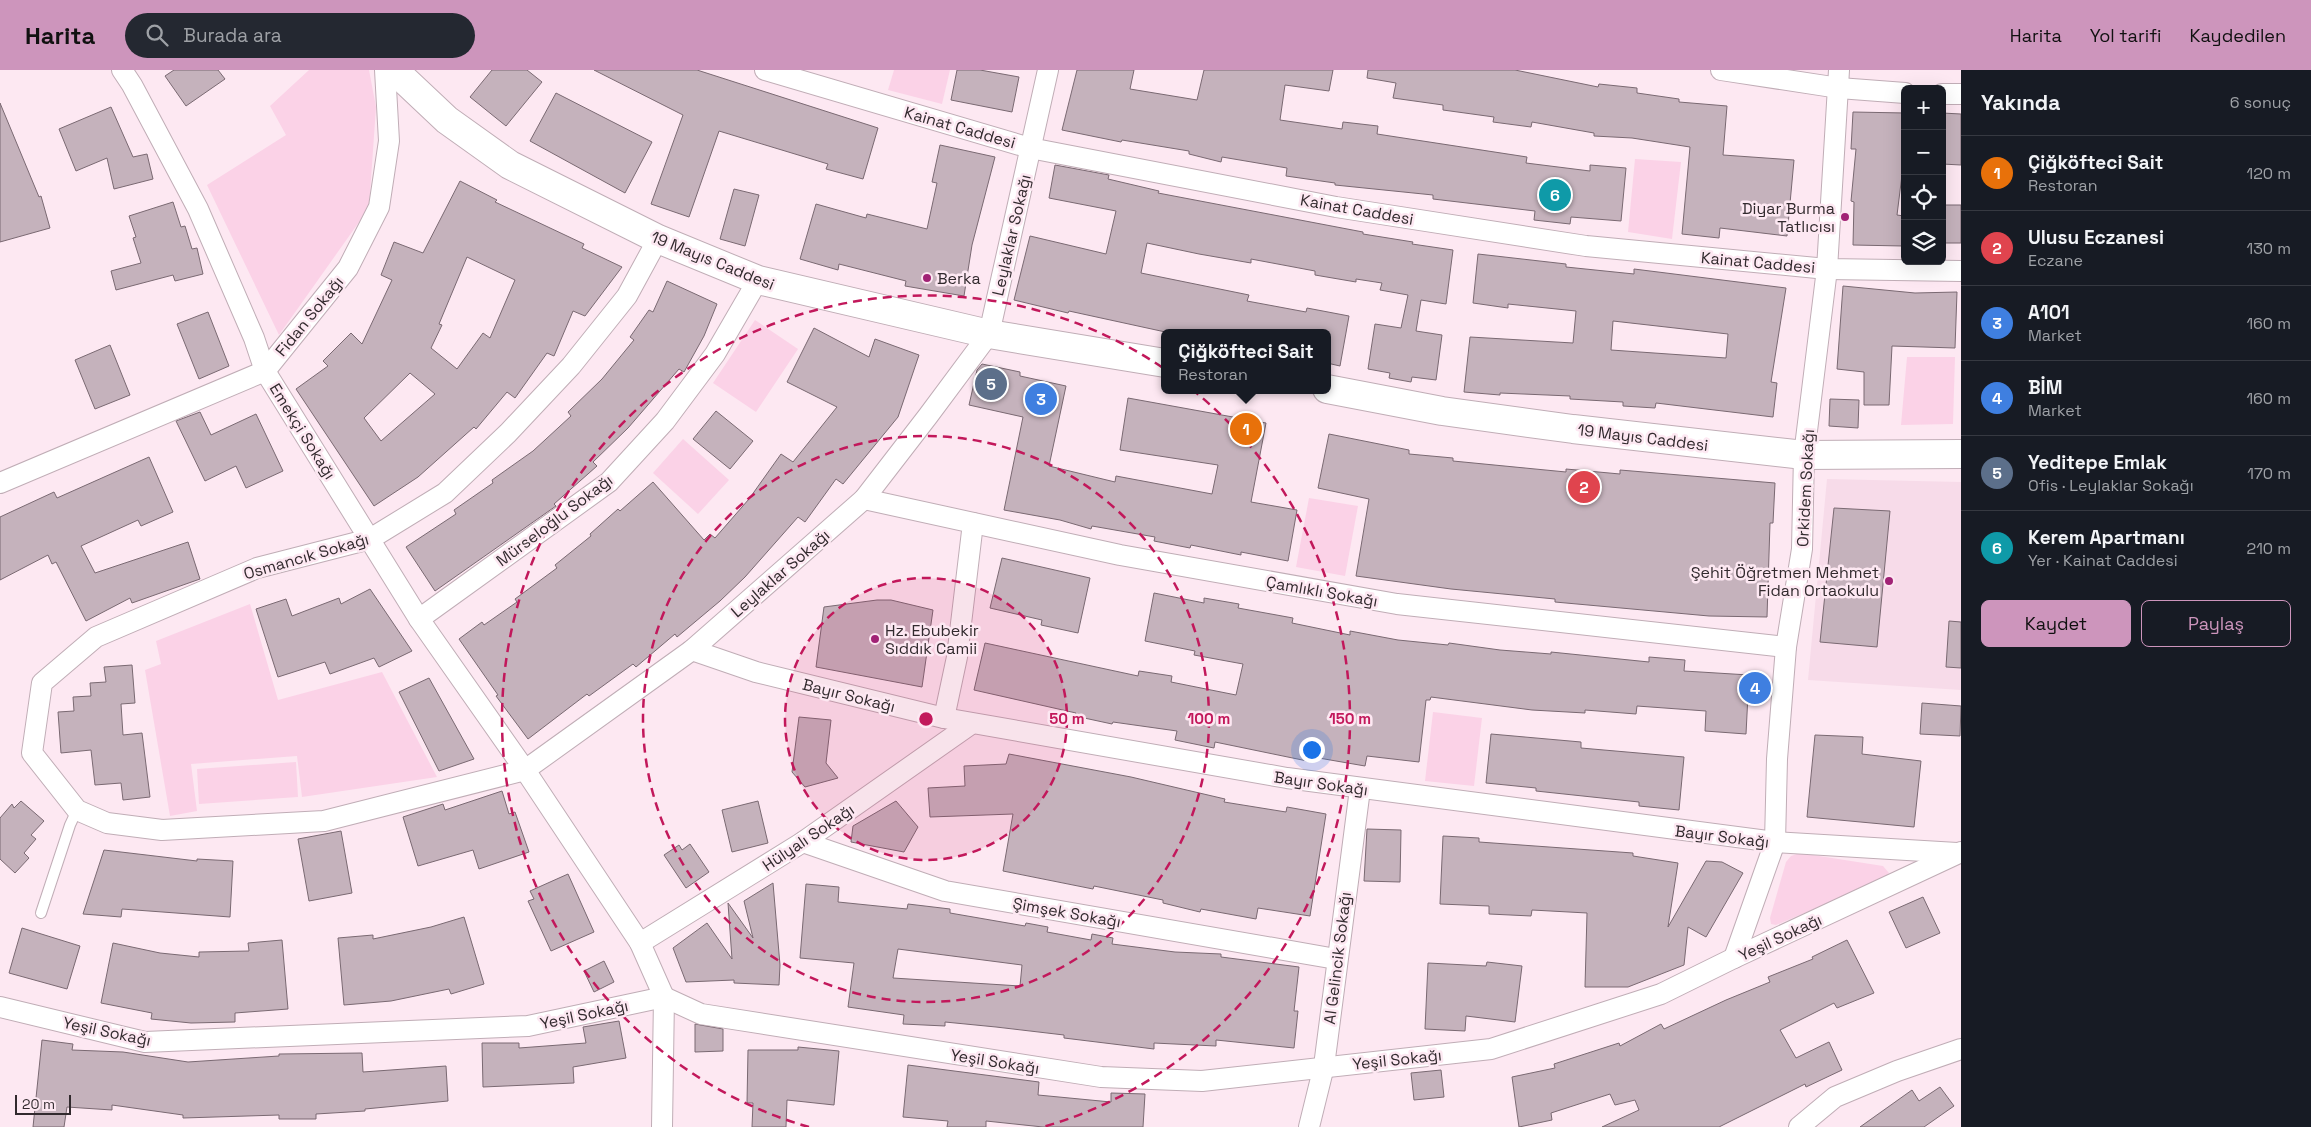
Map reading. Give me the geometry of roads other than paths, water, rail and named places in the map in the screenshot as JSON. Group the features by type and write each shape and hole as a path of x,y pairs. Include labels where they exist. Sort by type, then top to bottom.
{"street":[{"name":"Emekçi Sokağı","path":"122,70 132,85 198,209 254,338 265,371 419,619 525,770"},
{"name":"Fidan Sokağı","path":"0,483 265,371 348,268 379,207 389,142 385,70"},
{"name":"19 Mayıs Caddesi","path":"394,70 447,120 510,165 658,239 758,280 989,334 1161,362"},
{"name":"Kainat Caddesi","path":"766,70 1030,148 1336,207 1586,246 1827,269 1961,271"},
{"name":"Leylaklar Sokağı","path":"525,770 692,650 864,499 989,334 1048,70"},
{"path":"1721,70 1839,79 1901,92"},
{"name":"Orkidem Sokağı","path":"1734,958 1775,842 1777,759 1786,647 1802,549 1804,455 1827,269 1839,79"},
{"path":"1946,94 1961,94"},
{"name":"Osmancık Sokağı","path":"78,810 32,753 42,683 96,637 256,568 370,539 445,493 508,433 571,366 627,296 658,239"},
{"name":"Mürseloğlu Sokağı","path":"419,619 609,482 665,421 715,354 758,280"},
{"name":"19 Mayıs Caddesi","path":"1331,391 1442,411 1573,429 1804,455 1961,454"},
{"name":"Çamlıklı Sokağı","path":"864,499 1120,555 1397,604 1786,647"},
{"path":"944,718 957,657 973,523"},
{"name":"Bayır Sokağı","path":"692,650 756,672 971,724 1286,778 1775,842 1960,853"},
{"name":"Hülyalı Sokağı","path":"640,944 803,842 971,724"},
{"path":"78,810 107,823 162,830 324,821 525,770 640,944 664,997 662,1127"},
{"name":"Al Gelincik Sokağı","path":"1309,1127 1324,1066 1336,959 1360,789"},
{"name":"Şimşek Sokağı","path":"803,842 945,891 1336,959"},
{"name":"Yeşil Sokağı","path":"0,1007 146,1042 528,1026 664,997 701,1014 1101,1076 1202,1081 1491,1049 1661,994 1960,853"},
{"path":"1799,1127 1835,1097 1896,1071 1961,1049"}],"lane":[{"path":"41,913 70,825 78,810"}],"place":[{"name":"Kerem Apartmanı","path":"1555,195"},
{"name":"Diyar Burma Tatlıcısı","path":"1845,217"},
{"name":"Berka","path":"927,278"},
{"name":"Yeditepe Emlak","path":"991,384"},
{"name":"A101","path":"1041,399"},
{"name":"Çiğköfteci Sait","path":"1246,429"},
{"name":"Ulusu Eczanesi","path":"1584,487"},
{"name":"Şehit Öğretmen Mehmet Fidan Ortaokulu","path":"1889,581"},
{"name":"Hz. Ebubekir Sıddık Camii","path":"875,639"},
{"name":"BİM","path":"1755,688"}]}
